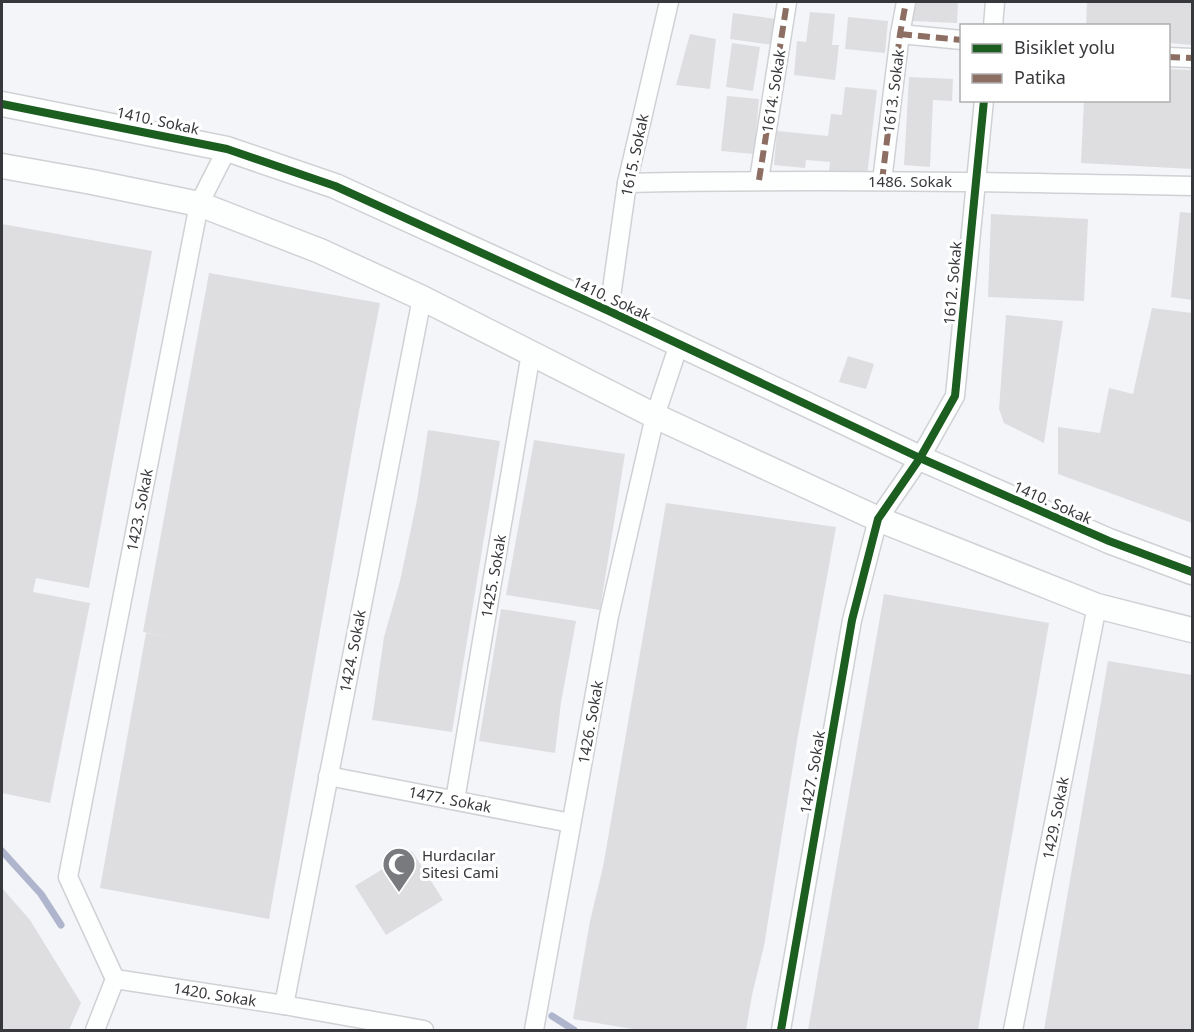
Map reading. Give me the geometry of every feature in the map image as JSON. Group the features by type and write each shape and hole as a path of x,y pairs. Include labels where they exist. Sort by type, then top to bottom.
{"street":[{"name":"1615. Sokak","path":"609,311 627,183 669,2"},
{"name":"1614. Sokak","path":"759,180 788,2"},
{"name":"1613. Sokak","path":"882,181 906,2"},
{"path":"993,24 995,2"},
{"path":"900,34 960,40"},
{"path":"1170,57 1192,58"},
{"name":"1612. Sokak","path":"920,458 955,396 984,102"},
{"name":"1410. Sokak","path":"2,104 227,149 335,186 609,311 920,458 1109,541 1192,572"},
{"name":"1423. Sokak","path":"115,979 68,878 199,204 227,149"},
{"path":"2,166 199,204 320,251 422,298 655,416 878,519 1097,606 1192,630"},
{"name":"1486. Sokak","path":"627,183 759,180 975,181 1192,186"},
{"name":"1424. Sokak","path":"284,1005 422,298"},
{"path":"655,416 679,344"},
{"name":"1425. Sokak","path":"455,800 531,353"},
{"name":"1426. Sokak","path":"534,1030 609,616 655,416"},
{"path":"878,519 920,458"},
{"name":"1427. Sokak","path":"782,1030 852,620 878,519"},
{"name":"1429. Sokak","path":"1013,1030 1097,606"},
{"name":"1477. Sokak","path":"328,776 572,823"},
{"path":"95,1030 115,979"},
{"name":"1420. Sokak","path":"115,979 284,1005 424,1030"}],"building":[{"path":"913,2 958,2 957,23 912,21"},
{"path":"1087,2 1192,2 1192,45 1170,43 1170,24 1086,24"},
{"path":"810,12 835,14 832,45 839,45 835,80 794,75 797,41 806,42"},
{"path":"733,13 776,19 773,45 730,39"},
{"path":"848,17 888,21 885,53 845,49"},
{"path":"690,34 716,39 710,89 676,85"},
{"path":"732,43 760,47 753,91 726,87"},
{"path":"1170,69 1192,70 1192,169 1081,163 1084,102 1170,102"},
{"path":"909,77 953,79 952,101 933,100 930,167 904,165"},
{"path":"845,87 877,90 867,176 829,172 830,162 806,160 805,168 774,165 777,131 828,136 831,114 842,115"},
{"path":"727,96 759,99 754,154 721,151"},
{"path":"1180,212 1192,213 1192,300 1171,297"},
{"path":"991,214 1088,219 1084,301 988,297"},
{"path":"2,224 152,251 89,588 36,578 33,592 90,603 50,803 2,793"},
{"path":"209,273 380,303 269,919 100,888 146,633 173,638 143,632"},
{"path":"1152,308 1192,313 1192,523 1058,474 1058,427 1100,433 1109,388 1133,394"},
{"path":"1006,315 1063,321 1044,443 1004,423 999,409"},
{"path":"848,356 874,364 866,389 839,382"},
{"path":"428,430 500,441 452,732 372,720 384,637 400,581 417,500"},
{"path":"534,440 625,454 600,610 506,595"},
{"path":"666,503 836,527 797,741 764,946 746,1030 638,1030 573,1019 590,921 603,867"},
{"path":"884,594 1049,623 978,1030 808,1030"},
{"path":"501,609 576,621 561,702 555,753 479,741"},
{"path":"1108,661 1192,675 1192,1030 1044,1030"},
{"name":"Hurdacılar Sitesi Cami","path":"412,851 443,900 386,935 355,886"},
{"path":"2,888 30,920 81,1003 69,1030 2,1030"}],"waterway":[{"path":"2,851 41,894 61,925"},
{"path":"552,1016 574,1030"}],"marked path":[{"path":"759,180 787,2"},
{"path":"882,181 906,2"},
{"path":"900,34 960,40"},
{"path":"1170,57 1192,58"}],"cycle path":[{"path":"781,1030 852,620 878,519 920,458 955,396 984,102"},
{"path":"2,104 227,149 335,186 609,311 920,458 1109,541 1192,572"}],"place":[{"name":"Hurdacılar Sitesi Cami","path":"399,893"}]}
